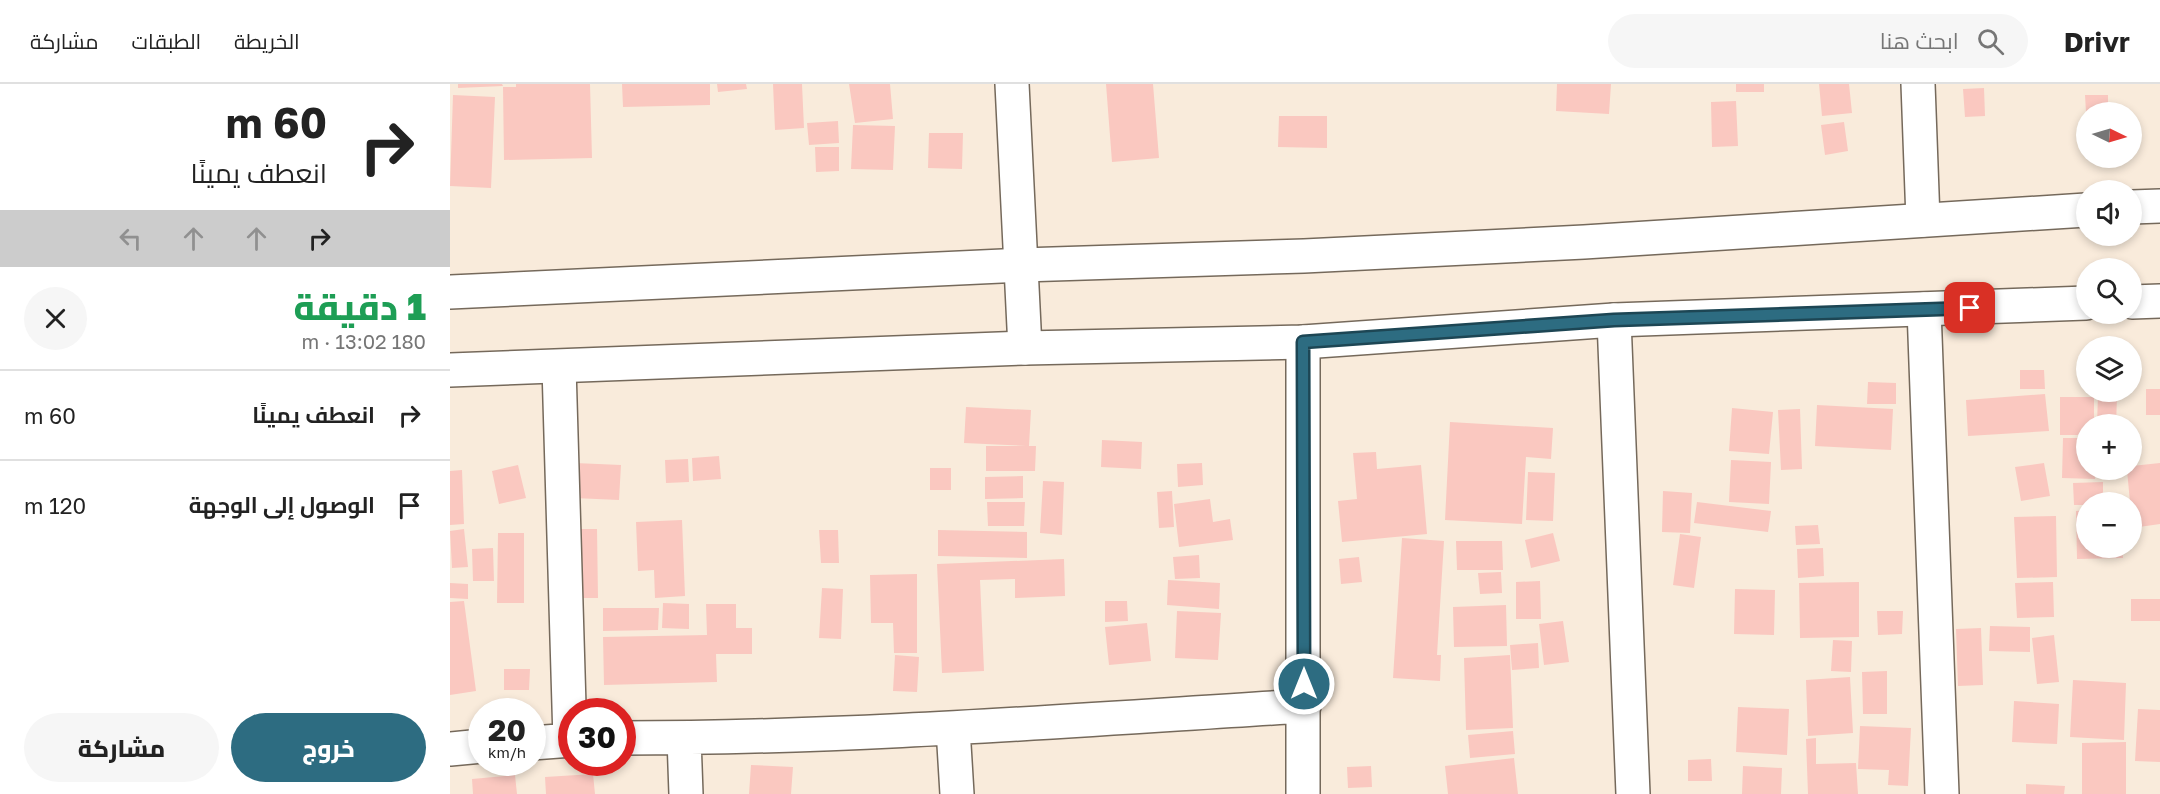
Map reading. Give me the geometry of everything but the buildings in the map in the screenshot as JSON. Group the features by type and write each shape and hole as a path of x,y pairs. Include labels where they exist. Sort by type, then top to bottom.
{"main road":[{"path":"1012,84 1025,348"},
{"path":"1918,84 1923,220"},
{"path":"2142,207 2160,206"},
{"path":"450,292 1584,242 2076,211"},
{"path":"2142,302 2160,301"},
{"path":"450,370 1025,348 1303,342 1614,320 2076,303"},
{"path":"1924,309 1942,794"},
{"path":"1614,320 1633,794"},
{"path":"1303,342 1304,794"},
{"path":"559,367 570,698"},
{"path":"636,738 953,728 1304,706"},
{"path":"953,728 957,794"},
{"path":"684,738 686,794"},
{"path":"450,749 468,747"}],"route":[{"path":"1304,684 1303,342 1614,320 1970,308"}]}
